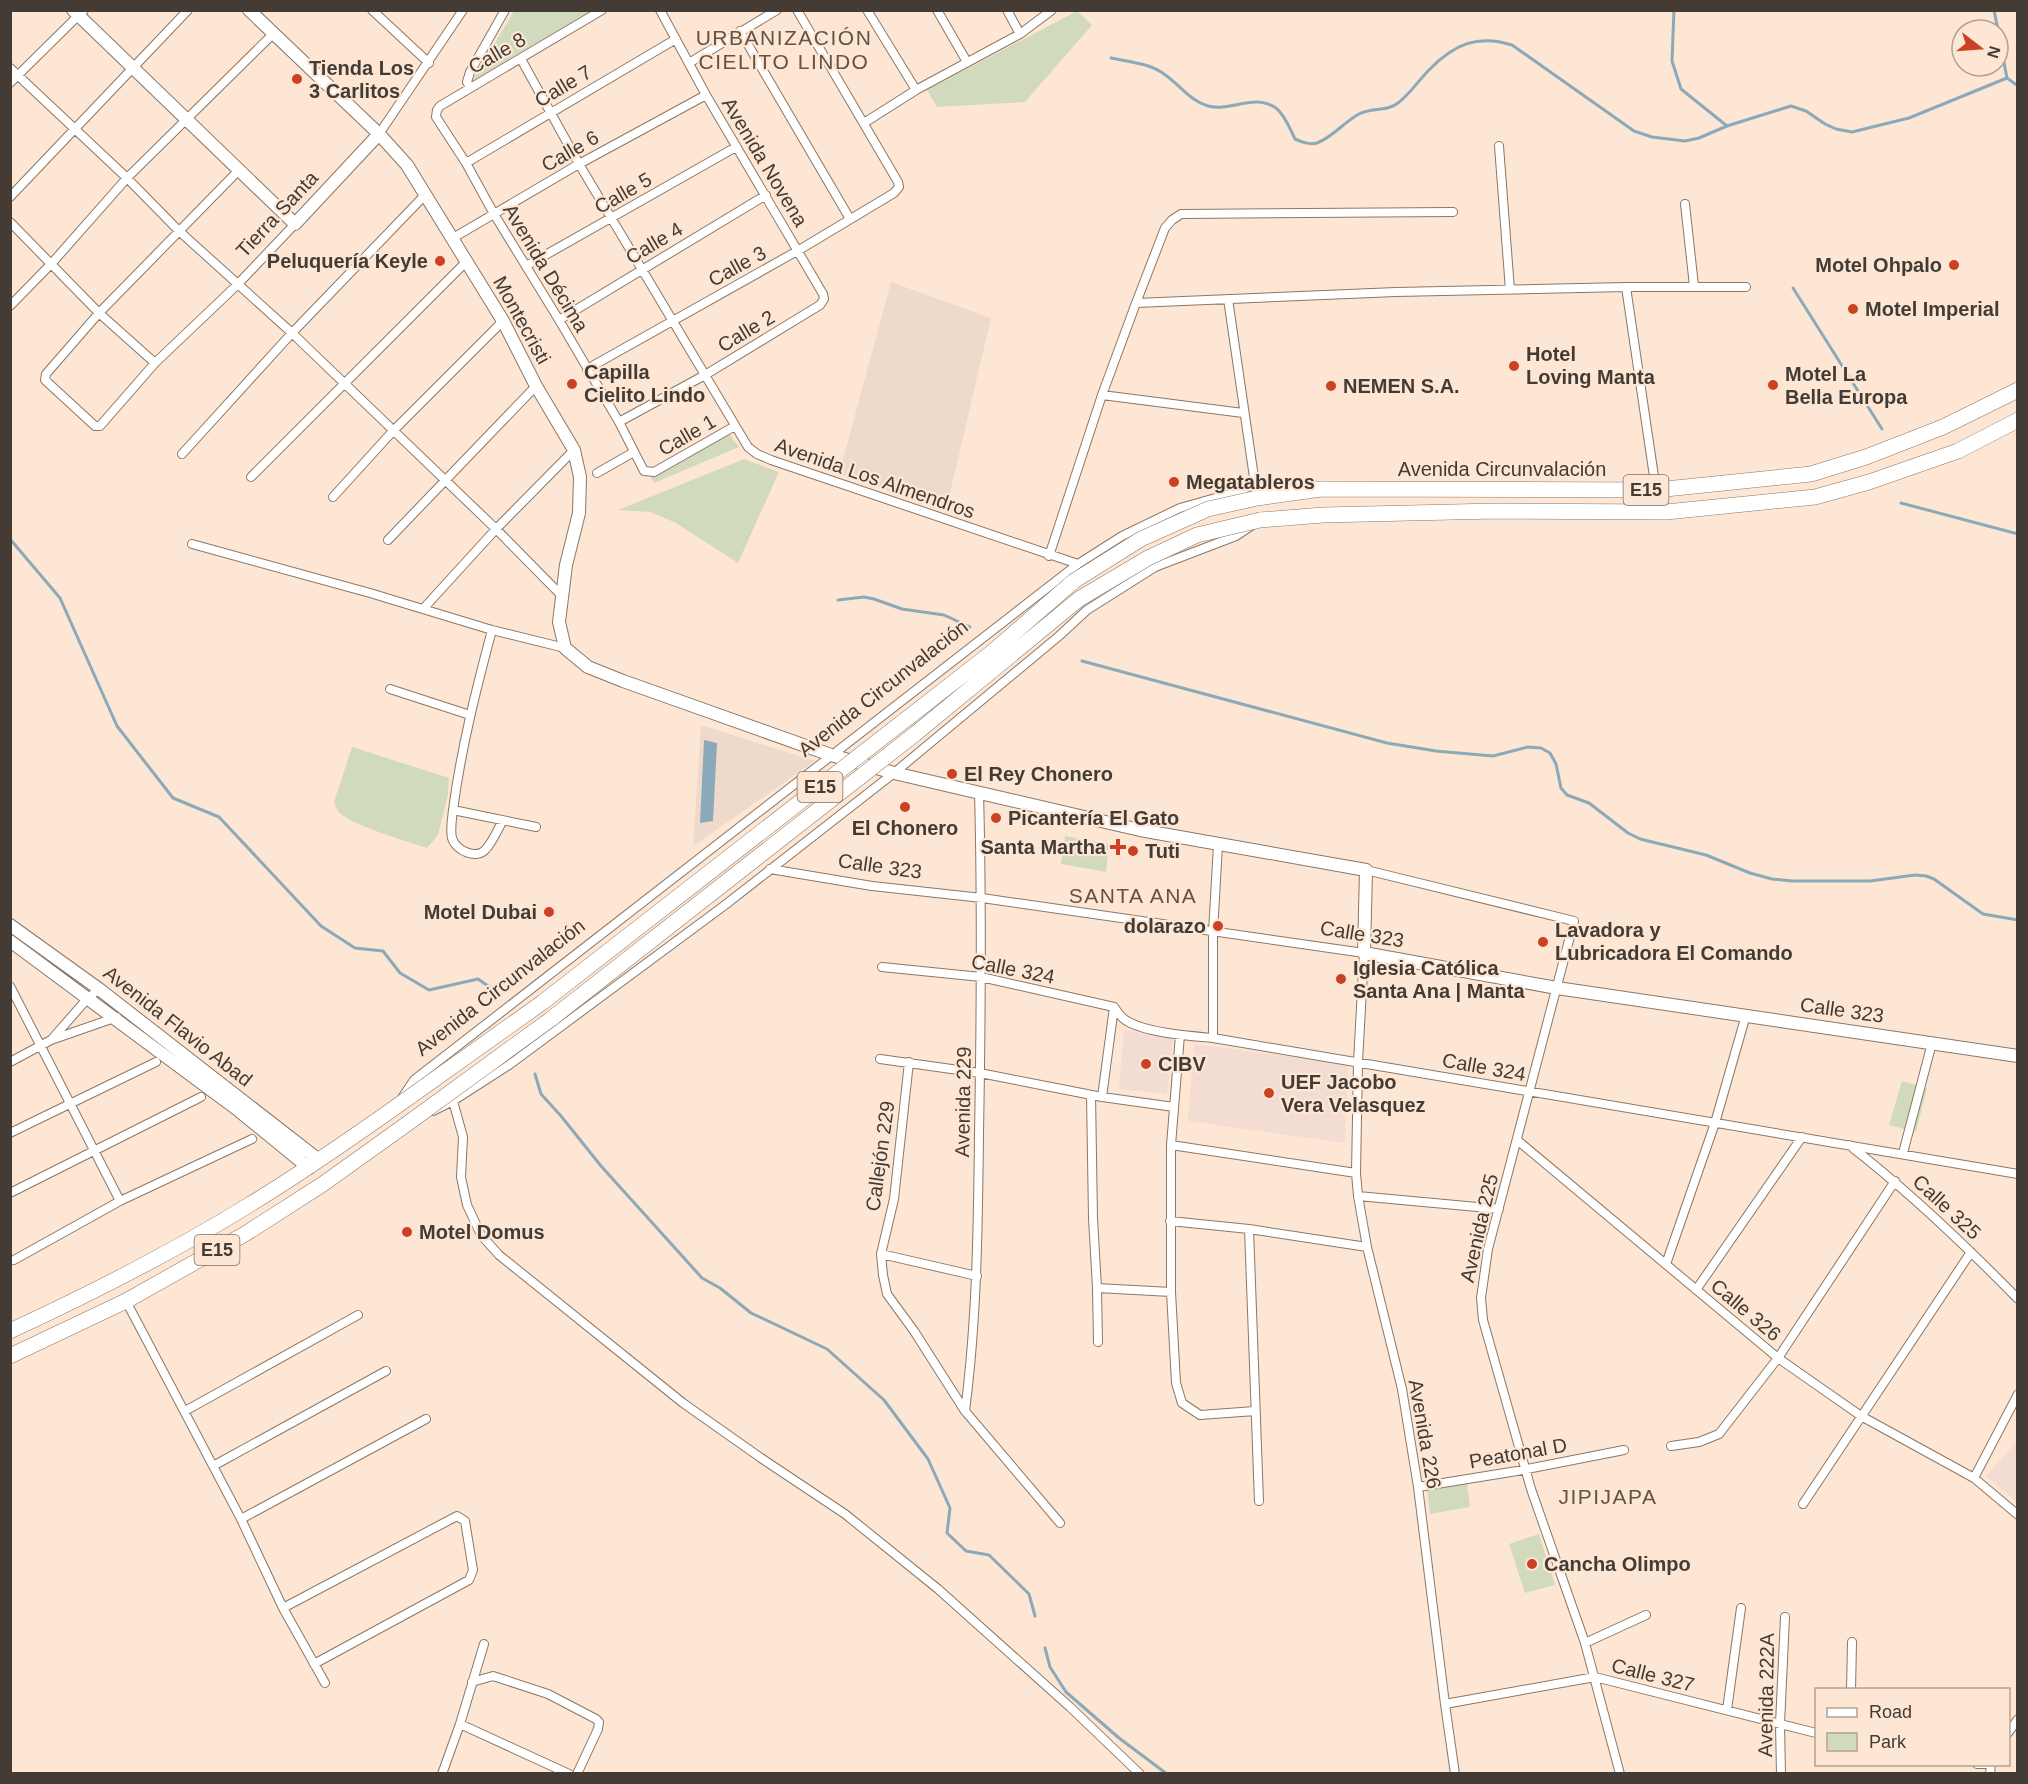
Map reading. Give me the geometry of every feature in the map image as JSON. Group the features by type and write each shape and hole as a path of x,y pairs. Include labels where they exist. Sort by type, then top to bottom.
{"highway":[{"name":"Avenida Circunvalación","path":"10,1331 181,1245 249,1206 397,1106 562,987 991,653 1074,581 1141,539 1208,509 1257,498 1321,489 1656,490 1811,474 1866,458 1943,427 2018,390"},
{"name":"E15","path":"10,1356 126,1301 245,1234 323,1184 570,1005 915,734 1079,599 1148,558 1197,535 1260,520 1323,515 1485,511 1666,512 1815,497 1869,482 1958,451 2018,420"},
{"path":"1627,490 1628,512"},
{"path":"34,1320 42,1341"}],"street":[{"path":"10,197 188,10"},
{"name":"Montecristi","path":"249,10 379,134 407,165 503,321 536,386 574,450 580,477 579,513 561,595 559,622 566,648"},
{"path":"372,10 429,63"},
{"name":"Tierra Santa","path":"99,313 44,377 98,427 155,363 237,285 379,134 463,10"},
{"path":"470,87 467,82 470,72 505,10"},
{"name":"Calle 8","path":"440,106 602,10"},
{"name":"Avenida Novena","path":"660,10 736,147 799,250 824,299"},
{"path":"689,63 777,10"},
{"path":"797,10 864,123 916,90 1020,34 1052,10"},
{"path":"867,10 916,90"},
{"path":"937,10 967,62"},
{"path":"1007,10 1020,34"},
{"path":"10,83 79,12 132,68 187,118 294,224"},
{"path":"740,31 850,219"},
{"path":"10,306 52,263 127,178 274,33"},
{"name":"Calle 7","path":"466,163 676,39"},
{"name":"Avenida Los Almendros","path":"521,58 579,164 748,447 771,460 1078,564"},
{"path":"10,68 127,178 179,231 292,333 496,529 561,595"},
{"name":"Calle 6","path":"453,238 579,164 706,94"},
{"name":"Avenida Décima","path":"440,106 436,117 466,163 494,214 619,422 644,471 654,472"},
{"name":"Calle 3","path":"587,369 799,250 894,193 899,187 898,182 864,123"},
{"name":"Calle 5","path":"526,266 736,147"},
{"path":"1499,147 1510,290"},
{"path":"99,313 238,170"},
{"path":"182,454 292,333 425,195"},
{"name":"Calle 4","path":"559,320 766,195"},
{"path":"1685,204 1694,286"},
{"path":"1049,556 1102,395 1165,228 1172,220 1181,214 1453,212"},
{"path":"10,222 99,313 155,363"},
{"path":"251,477 467,261"},
{"path":"1626,286 1656,490"},
{"path":"1136,303 1626,286 1746,287"},
{"name":"Calle 2","path":"619,422 705,375 820,305 824,299"},
{"path":"1228,299 1257,498"},
{"path":"333,497 393,431 503,321"},
{"path":"388,540 536,386"},
{"path":"1102,395 1244,413"},
{"name":"Calle 1","path":"654,472 735,426"},
{"path":"423,609 496,529 574,450"},
{"path":"597,473 633,452"},
{"name":"Avenida Circunvalación","path":"397,1106 414,1080 1078,564 1122,536 1180,508 1226,495 1244,494 1257,498"},
{"name":"E15","path":"411,1121 453,1101 509,1065 620,984 894,773 1087,610 1155,567 1236,536 1260,520"},
{"path":"192,544 492,630 566,648 588,667 623,681 831,755 894,773 1140,830 1366,870 1364,953"},
{"path":"492,630 459,764 451,835 460,849 478,854 485,850 503,820"},
{"path":"390,689 470,715"},
{"name":"Avenida 229","path":"965,1411 971,1368 977,1276 982,898 979,792"},
{"path":"453,810 536,827"},
{"path":"1213,1038 1213,932 1218,845"},
{"name":"Calle 323","path":"771,869 872,886 982,898 1364,953 1557,988 2018,1056"},
{"name":"Avenida 225","path":"1366,870 1574,921 1488,1249 1481,1298 1483,1320 1525,1469 1585,1643 1620,1773"},
{"name":"Avenida Flavio Abad","path":"10,926 125,1009 314,1164"},
{"name":"Avenida Flavio Abad","path":"10,941 314,1164"},
{"name":"Avenida 226","path":"1364,953 1358,1062 1356,1173 1367,1247 1401,1389 1418,1487 1444,1704 1455,1773"},
{"name":"Calle 324","path":"882,966 981,977 1114,1007 1129,1023 1180,1035 1213,1038 1358,1062 2018,1174"},
{"path":"51,1040 87,999 99,989"},
{"path":"12,990 120,1201"},
{"path":"1102,1097 1114,1007"},
{"path":"10,1062 51,1040 116,1019 125,1009"},
{"path":"1666,1264 1715,1123 1746,1015"},
{"path":"1180,1035 1171,1145 1170,1221 1176,1383 1182,1403 1200,1415 1255,1411"},
{"path":"1903,1153 1932,1043"},
{"path":"880,1059 980,1073 1102,1097 1174,1107"},
{"path":"10,1133 156,1062"},
{"name":"Callejón 229","path":"909,1062 896,1189 881,1254 882,1275 887,1294 914,1331 965,1411 1060,1523"},
{"path":"1091,1095 1098,1342"},
{"path":"10,1193 201,1097"},
{"path":"453,1101 463,1137 461,1177 467,1205 481,1235 499,1255 683,1403 845,1514 938,1589 1140,1773"},
{"path":"1696,1290 1802,1137"},
{"path":"14,1260 120,1201 252,1139"},
{"name":"Calle 326","path":"1517,1140 1778,1358 1861,1416 1974,1478"},
{"path":"1171,1145 1356,1173"},
{"name":"Calle 325","path":"1849,1145 1895,1181 2018,1299"},
{"path":"1671,1446 1699,1442 1719,1434 1778,1358 1895,1181"},
{"path":"1359,1196 1499,1209"},
{"path":"1170,1221 1249,1229 1367,1247"},
{"path":"1249,1229 1259,1501"},
{"path":"1803,1503 1971,1252"},
{"path":"881,1254 977,1276"},
{"path":"1097,1288 1171,1293"},
{"path":"126,1301 325,1683"},
{"path":"185,1411 358,1315"},
{"path":"213,1466 386,1371"},
{"path":"2018,1394 1974,1478 2018,1515"},
{"path":"241,1519 426,1419"},
{"name":"Peatonal D","path":"1418,1487 1624,1450"},
{"path":"284,1608 457,1516 465,1521 473,1570 469,1580 315,1664"},
{"path":"1727,1710 1741,1608"},
{"path":"1585,1643 1646,1615"},
{"name":"Avenida 222A","path":"1781,1773 1780,1724 1785,1617"},
{"path":"1851,1688 1852,1642"},
{"path":"442,1773 460,1724 484,1644"},
{"path":"472,1682 493,1676 548,1694 596,1719 599,1722 598,1729 577,1773"},
{"name":"Calle 327","path":"1444,1704 1595,1677 1815,1733"},
{"path":"460,1724 569,1773"}],"shaded area":[{"path":"891,282 991,318 946,510 839,474"},
{"path":"701,725 815,761 693,846"},
{"name":"CIBV","path":"1124,1030 1173,1039 1167,1094 1119,1089"},
{"name":"UEF Jacobo Vera Velasquez","path":"1194,1044 1348,1064 1345,1143 1188,1121"},
{"path":"2017,1441 2017,1502 1986,1476"}],"green space":[{"path":"514,11 591,11 472,81"},
{"path":"1077,11 1092,25 1025,102 937,107 927,90"},
{"path":"728,433 739,447 654,483 650,476"},
{"path":"744,459 779,472 738,563 676,523 650,512 618,510"},
{"path":"352,747 449,778 448,795 438,835 427,848 365,827 338,811 334,802"},
{"path":"1065,836 1109,844 1106,872 1061,864"},
{"path":"1902,1081 1927,1088 1916,1132 1889,1125"},
{"path":"1467,1483 1470,1507 1430,1514 1427,1489"},
{"name":"Cancha Olimpo","path":"1539,1534 1555,1585 1525,1593 1509,1544"}],"water":[{"path":"704,740 717,743 713,821 700,823"}],"waterway":[{"path":"1674,10 1672,61 1681,89 1727,126"},
{"path":"1994,10 1996,18"},
{"path":"1111,58 1152,67 1196,100 1208,106 1225,107 1251,102 1268,104 1282,114 1295,139 1311,144 1328,137 1359,114 1394,106 1438,61 1457,48 1477,41 1512,45 1634,131 1652,137 1685,141 1791,106 1806,111 1836,129 1852,132 1909,118 2007,78"},
{"path":"2007,78 2018,86"},
{"path":"1793,288 1882,429"},
{"path":"1901,503 2018,534"},
{"path":"10,539 60,598 117,726 173,798 219,817 321,926 355,948 383,951 400,973 429,990 478,979 501,995"},
{"path":"838,600 864,597 874,599 902,609 944,615 970,627"},
{"path":"1082,661 1387,743 1436,751 1493,756 1528,747 1541,748 1550,753 1556,764 1561,788 1567,795 1589,803 1628,833 1640,839 1706,855 1750,873 1772,879 1870,881 1915,875 1926,876 1934,879 1983,914 2018,920"},
{"path":"535,1074 541,1094 601,1166 702,1278 720,1288 751,1313 827,1349 884,1400 928,1459 950,1508 947,1533 966,1551 989,1555 1029,1594 1035,1616"},
{"path":"1045,1648 1050,1667 1066,1692 1119,1738 1167,1774"}],"place":[{"name":"Tienda Los 3 Carlitos","path":"297,79"},
{"name":"Peluquería Keyle","path":"440,261"},
{"name":"Motel Ohpalo","path":"1954,265"},
{"name":"Motel Imperial","path":"1853,309"},
{"name":"Hotel Loving Manta","path":"1514,366"},
{"name":"Capilla Cielito Lindo","path":"572,384"},
{"name":"Motel La Bella Europa","path":"1773,385"},
{"name":"NEMEN S.A.","path":"1331,386"},
{"name":"Megatableros","path":"1174,482"},
{"name":"El Rey Chonero","path":"952,774"},
{"name":"El Chonero","path":"905,807"},
{"name":"Picantería El Gato","path":"996,818"},
{"name":"Santa Martha","path":"1118,847"},
{"name":"Tuti","path":"1133,851"},
{"name":"Motel Dubai","path":"549,912"},
{"name":"dolarazo","path":"1218,926"},
{"name":"Lavadora y Lubricadora El Comando","path":"1543,942"},
{"name":"Iglesia Católica Santa Ana | Manta","path":"1341,979"},
{"name":"CIBV","path":"1146,1064"},
{"name":"UEF Jacobo Vera Velasquez","path":"1269,1093"},
{"name":"Motel Domus","path":"407,1232"},
{"name":"Cancha Olimpo","path":"1532,1564"}],"district":[{"name":"URBANIZACIÓN CIELITO LINDO","path":"784,50"},
{"name":"SANTA ANA","path":"1133,896"},
{"name":"JIPIJAPA","path":"1608,1497"}]}
